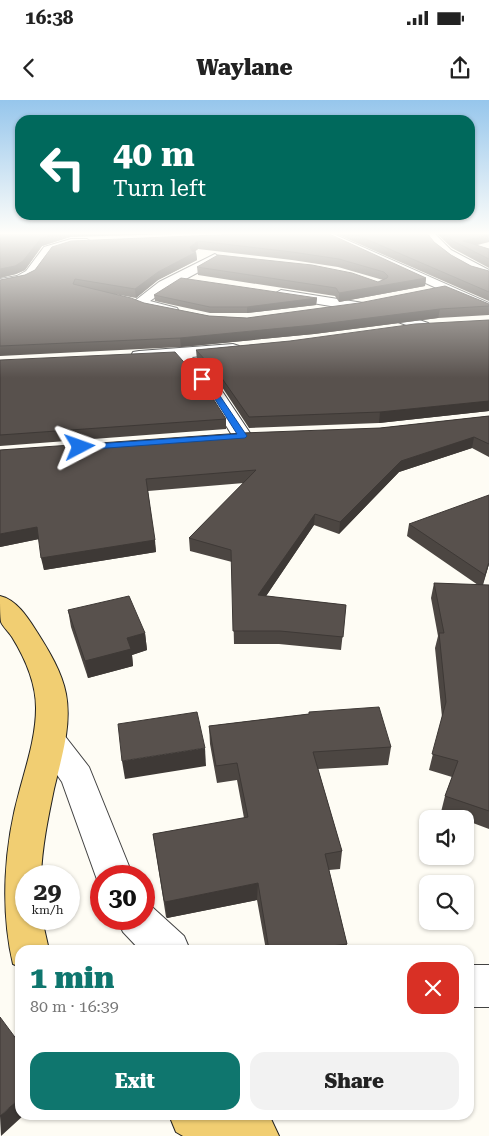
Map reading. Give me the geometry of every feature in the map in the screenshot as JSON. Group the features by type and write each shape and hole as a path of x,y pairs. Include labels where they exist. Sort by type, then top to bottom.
{"main road":[{"path":"0,604 22,630 40,667 51,696 49,740 26,833 22,880 22,931 26,945"},
{"path":"203,1120 214,1126 254,1136"}],"street":[{"path":"172,281 138,303 184,314"},
{"path":"433,281 489,308"},
{"path":"424,294 448,288"},
{"path":"266,291 358,306 430,325 394,330"},
{"path":"308,313 358,306 392,298"},
{"path":"122,357 248,348"},
{"path":"180,354 214,392 243,437"},
{"path":"49,740 77,777 110,865"},
{"path":"148,930 164,945"},
{"path":"474,986 489,986"}],"building":[{"path":"0,281 74,281 73,284 144,303 209,316 247,318 359,303 445,286 489,304 489,306 440,309 314,325 180,338 0,346"},
{"path":"89,281 145,281 135,289"},
{"path":"176,281 204,281 317,298 247,307 210,307 154,295"},
{"path":"292,281 376,281 407,281 339,293 336,288"},
{"path":"464,281 489,281 489,292"},
{"path":"489,320 489,401 380,412 249,417 221,377 196,350 290,341 415,324"},
{"path":"175,352 205,386 226,419 0,435 0,360"},
{"path":"489,416 489,444 474,437 401,461 340,522 315,514 258,595 346,605 343,637 280,631 233,631 231,550 189,538 256,470 146,479 155,540 41,558 37,527 0,534 0,450 242,433 380,428"},
{"path":"489,495 489,562 485,575 409,524"},
{"path":"434,583 489,585 489,811 445,796 458,761 432,754 446,702 439,633 444,633"},
{"path":"129,596 145,633 127,638 131,649 85,661 68,610"},
{"path":"379,707 391,747 313,752 342,851 325,854 347,944 268,945 258,883 165,902 153,834 248,817 237,763 216,766 209,726 309,714 309,712"},
{"path":"197,712 205,748 122,761 118,724"},
{"path":"0,1017 15,1037 15,1102 0,1116"}],"route":[{"path":"80,447 242,436 214,392 202,379"}]}
